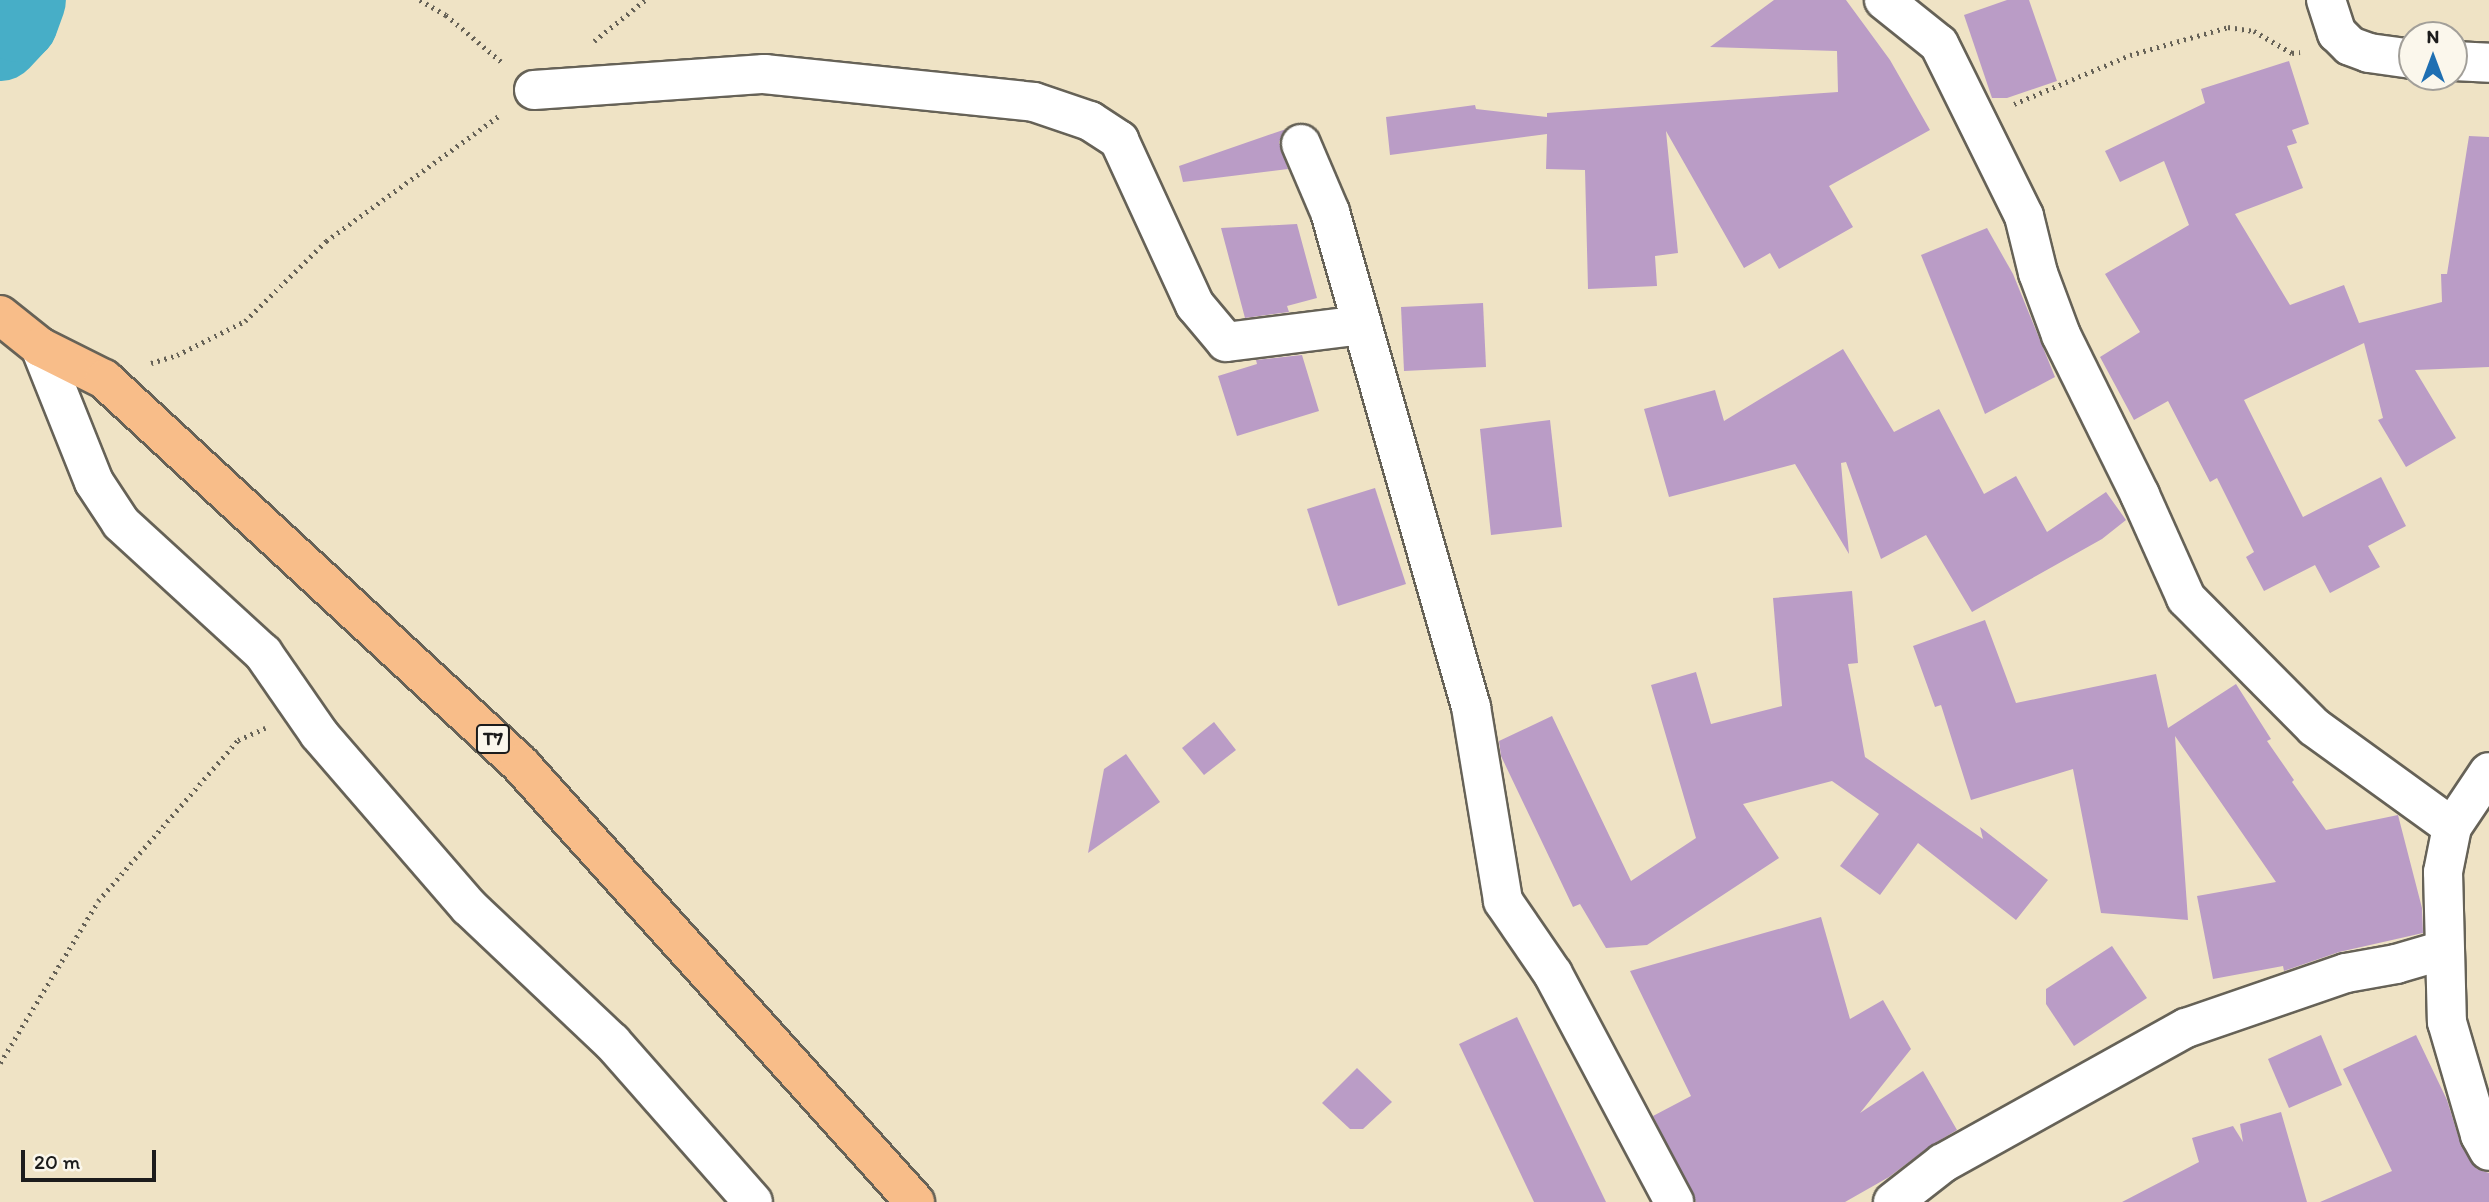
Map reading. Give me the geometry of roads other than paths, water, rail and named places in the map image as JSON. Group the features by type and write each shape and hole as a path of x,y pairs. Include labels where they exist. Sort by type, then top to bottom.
{"highway":[{"name":"T7","path":"20,331 104,379 520,764 915,1202"}],"street":[{"path":"1884,0 1939,44 2024,216 2038,273 2061,335 2140,495 2186,598 2314,727 2452,827"},
{"path":"2326,0 2337,33 2350,46 2369,53 2398,57"},
{"path":"2468,62 2489,63"},
{"path":"534,90 764,74 1034,102 1090,121 1119,140 1195,305 1226,342 1362,325"},
{"path":"1301,144 1330,212 1471,707 1503,901 1552,974 1674,1202"},
{"path":"20,331 94,482 121,523 263,653 319,734 468,907 612,1042 753,1202"},
{"path":"2489,772 2452,827 2443,872 2447,1022 2480,1135 2489,1151"},
{"path":"1893,1202 1943,1163 2186,1028 2346,973 2396,964 2444,950"}],"waterway":[{"path":"0,41 18,22 26,0"}]}
